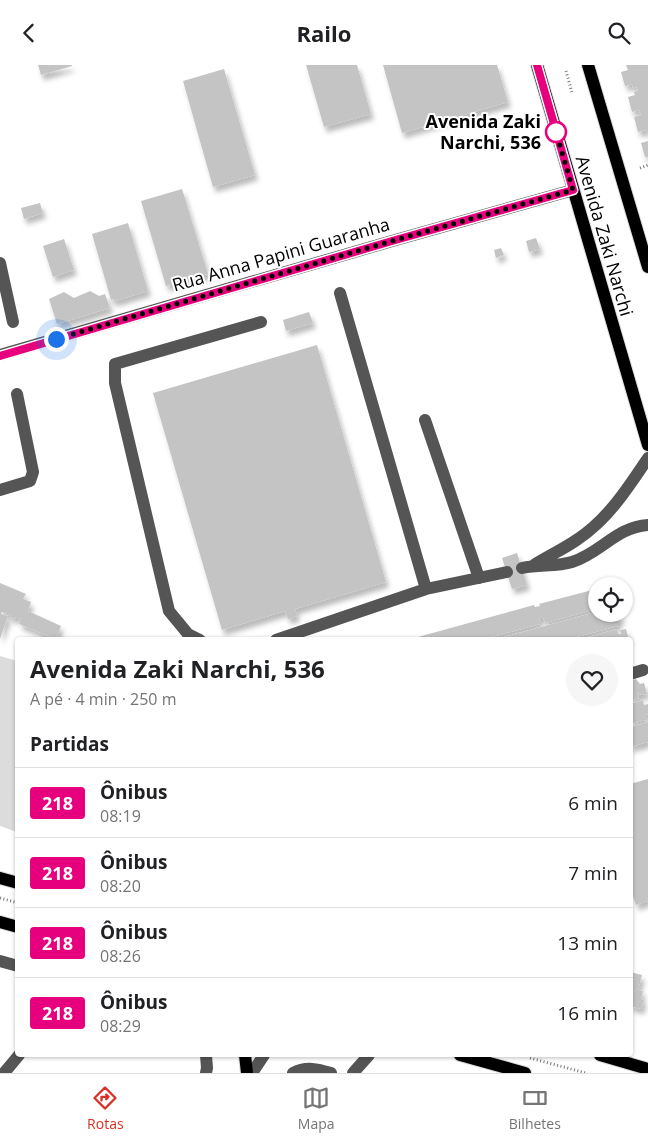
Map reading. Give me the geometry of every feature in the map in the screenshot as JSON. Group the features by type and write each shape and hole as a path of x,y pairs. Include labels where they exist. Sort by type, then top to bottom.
{"main road":[{"name":"Avenida Zaki Narchi","path":"537,65 647,441"},
{"name":"Avenida Zaki Narchi","path":"588,65 648,267"},
{"path":"0,878 15,882"},
{"path":"0,922 15,926"},
{"path":"245,1057 247,1073"},
{"path":"466,1057 510,1071 525,1073"},
{"path":"607,1057 648,1069"}],"street":[{"name":"Rua Anna Papini Guaranha","path":"0,355 382,243 573,190"},
{"path":"0,263 13,322"},
{"path":"340,293 426,589"},
{"path":"194,637 188,634 169,611 115,383 114,364 262,322"},
{"path":"0,490 30,481 33,472 17,394"},
{"path":"425,420 479,578"},
{"path":"648,458 617,502 599,523 578,539 528,567 572,562 590,555 622,531 648,525"},
{"path":"285,637 426,589 507,572"},
{"path":"633,673 643,670"},
{"path":"0,961 15,965"},
{"path":"4,1073 17,1057"},
{"path":"206,1057 206,1073"},
{"path":"252,1073 263,1057"},
{"path":"353,1073 367,1057"},
{"path":"294,1073 300,1069 309,1068 331,1073"}],"path":[{"path":"566,71 572,93"},
{"path":"640,168 648,165"},
{"path":"0,898 15,902"},
{"path":"526,1057 586,1073"}],"shaded area":[{"path":"0,656 15,660 15,831 0,826"}],"building":[{"path":"38,65 72,65 72,66 41,75"},
{"path":"306,65 357,65 371,114 324,127"},
{"path":"383,65 497,65 508,102 402,133"},
{"path":"626,65 648,65 648,135 646,130 638,132 634,117 641,115 639,110 632,112 628,97 635,95 634,92 638,90 637,87 633,88 632,84 625,86 621,72 628,70"},
{"path":"224,69 255,175 213,187 183,81"},
{"path":"648,141 648,157 645,157 641,143"},
{"path":"182,189 208,274 166,286 141,201"},
{"path":"40,203 43,213 24,219 21,208"},
{"path":"128,223 148,291 115,301 114,299 111,300 92,234"},
{"path":"536,238 540,249 529,252 526,241"},
{"path":"64,239 74,270 53,277 43,246"},
{"path":"501,248 504,255 496,258 494,250"},
{"path":"90,291 99,296 105,294 110,308 57,324 49,299 64,292 74,298"},
{"path":"309,312 313,323 286,331 283,320"},
{"path":"317,345 386,582 295,609 297,616 288,619 285,611 222,630 153,393"},
{"path":"517,553 527,585 512,589 502,558"},
{"path":"0,583 26,594 23,599 31,602 28,611 61,626 57,637 51,637 19,624 21,619 15,617 14,619 10,617 11,615 2,612 1,614 8,616 0,639"},
{"path":"588,591 588,611 545,623 543,617 539,618 540,624 491,637 418,637 534,605 535,607 540,606 539,604"},
{"path":"588,614 588,622 618,622 618,626 576,637 504,637"},
{"path":"617,629 618,634 621,634 620,630 626,629 628,637 589,637"},
{"path":"636,679 640,684 644,683 647,694 641,695 640,693 638,694 639,698 633,700 633,680"},
{"path":"643,700 644,705 648,704 648,714 644,715 646,720 633,723 633,703"},
{"path":"648,722 648,742 633,746 633,726"},
{"path":"648,779 648,901 636,905 633,896 633,783"},
{"path":"633,973 642,975 638,990 643,991 641,999 644,1000 641,1009 633,1007"}],"bus line":[{"name":"218","path":"0,356 573,190 537,65"}],"place":[{"name":"Avenida Zaki Narchi, 536","path":"556,132"}],"route":[{"path":"56,339 573,190 554,125 556,132"}]}
